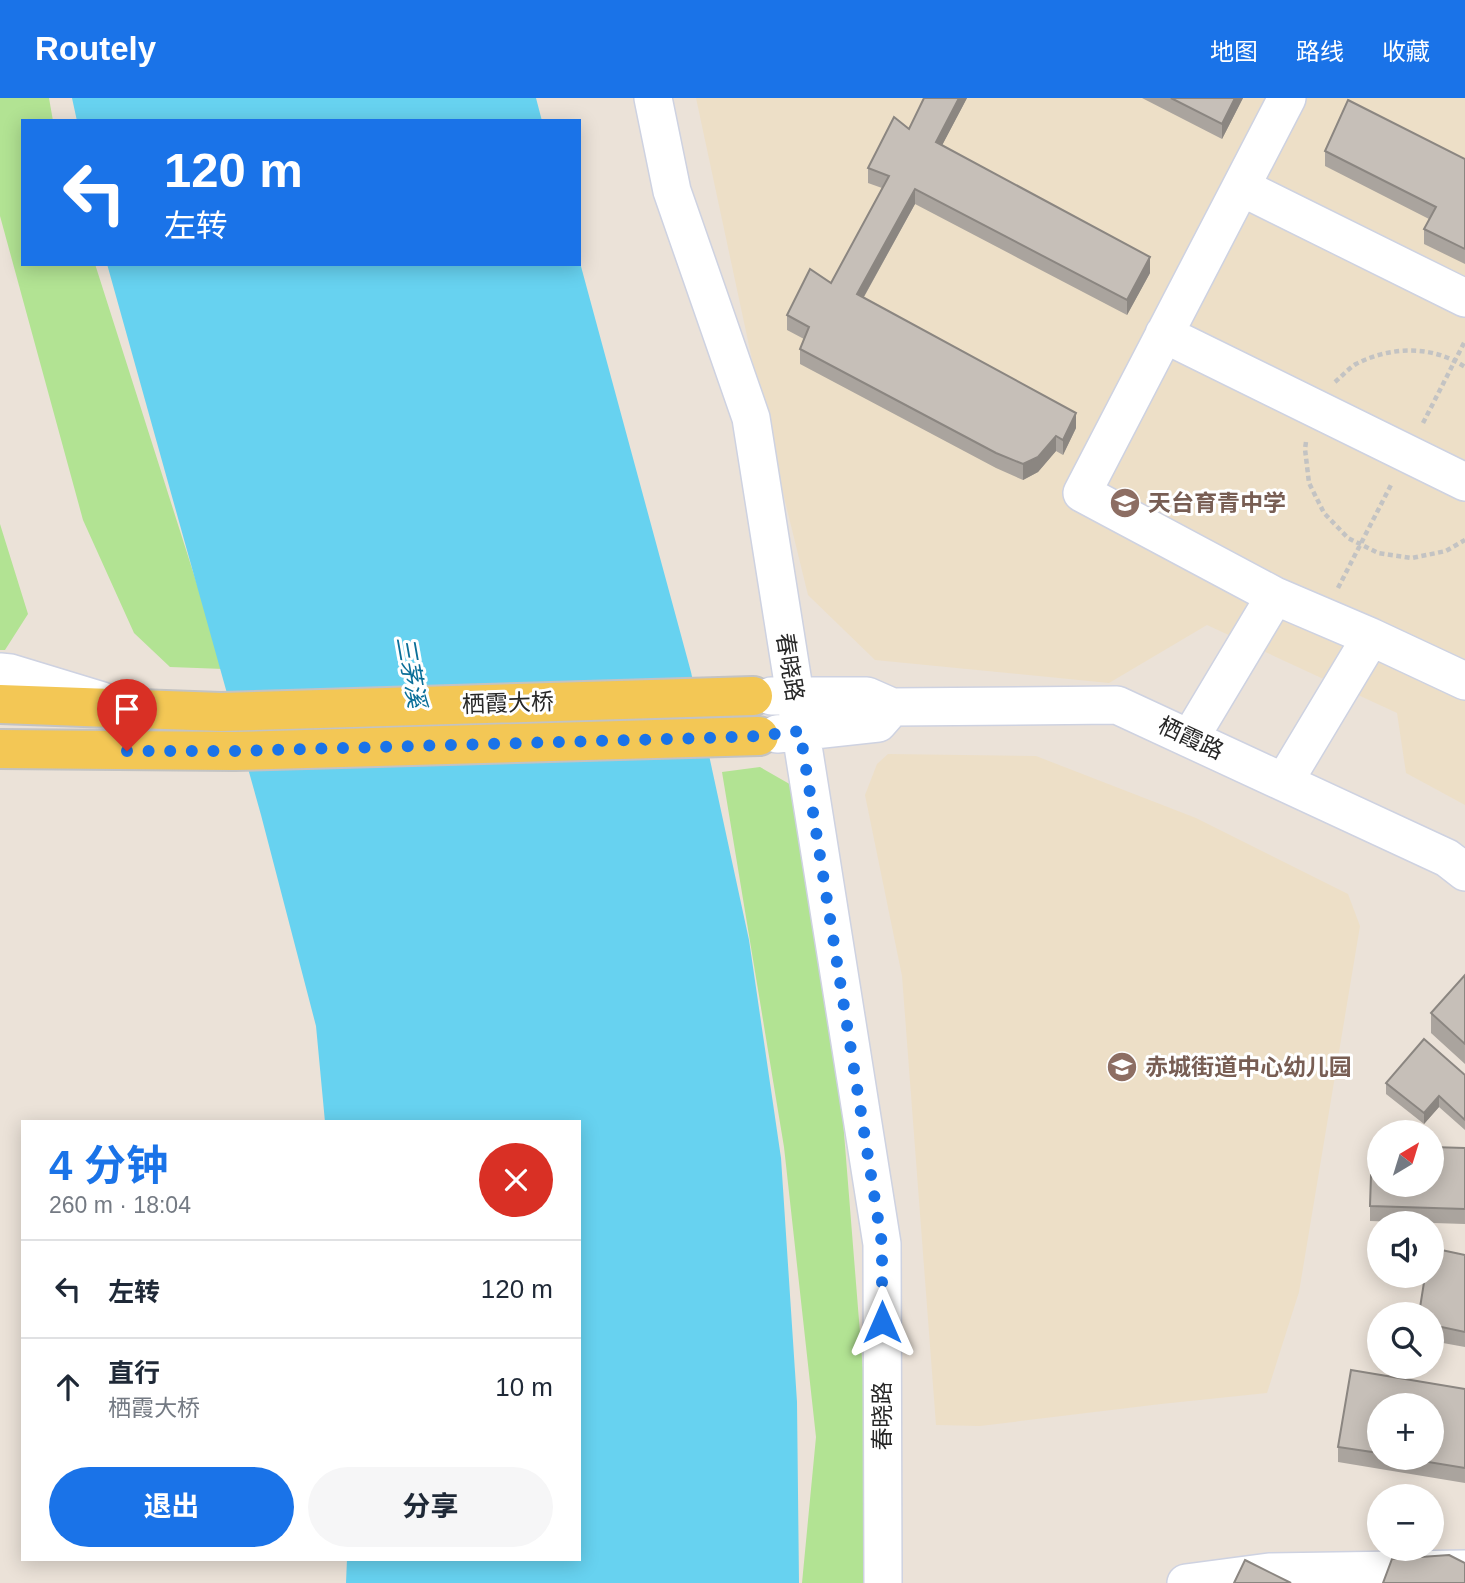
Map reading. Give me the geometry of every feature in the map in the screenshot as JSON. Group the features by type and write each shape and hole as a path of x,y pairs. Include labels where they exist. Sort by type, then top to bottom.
{"main road":[{"name":"栖霞大桥","path":"0,704 221,712 752,696"},
{"name":"栖霞大桥","path":"0,750 235,751 759,736"}],"street":[{"name":"春晓路","path":"653,98 671,191 751,418 882,1244 883,1583"},
{"path":"1287,98 1082,493 1275,596 1465,681"},
{"path":"1241,187 1465,298"},
{"path":"1164,334 1465,482"},
{"path":"1190,738 1275,596"},
{"path":"1284,782 1371,637"},
{"path":"0,672 127,708"},
{"path":"752,696 867,696 892,707 878,723 759,736"},
{"name":"栖霞路","path":"892,707 1117,705 1447,858 1465,872"},
{"path":"1186,1583 1465,1569"}],"shaded area":[{"name":"天台育青中学","path":"696,98 1465,98 1465,805 1406,773 1397,713 1207,625 1109,683 875,660 808,595 763,411"},
{"name":"赤城街道中心幼儿园","path":"888,754 1036,756 1196,818 1348,894 1360,926 1299,1292 1267,1393 980,1426 936,1425 902,976 865,795 877,764"}],"green space":[{"path":"0,98 49,98 53,119 21,119 21,266 96,266 224,669 170,667 134,633 83,520 0,216"},
{"path":"0,524 28,614 5,650 0,650"},
{"path":"760,767 800,790 838,1058 880,1583 802,1583 816,1437 784,1147 722,772"}],"water":[{"path":"72,98 536,98 541,119 77,119"},
{"name":"三茅溪","path":"108,266 581,266 691,672 749,940 781,1158 797,1402 799,1583 346,1583 347,1561 581,1561 581,1120 325,1120 316,1026 261,815"}],"building":[{"path":"924,98 959,98 936,142 1150,257 1127,300 915,189 857,294 1076,413 1063,440 1056,436 1038,457 1023,464 996,453 800,349 809,327 787,315 810,269 831,283 889,176 868,168 894,117 909,129"},
{"path":"1171,98 1235,98 1222,124"},
{"path":"1348,100 1465,159 1465,249 1424,229 1436,207 1325,151"},
{"path":"1465,975 1465,1044 1431,1013"},
{"path":"1424,1039 1465,1075 1465,1120 1439,1096 1424,1113 1386,1083"},
{"path":"1444,1147 1465,1148 1465,1209 1370,1206 1370,1197 1444,1197"},
{"path":"1444,1251 1465,1255 1465,1332 1444,1328 1444,1302 1421,1302 1423,1288 1444,1288"},
{"path":"1351,1370 1367,1373 1367,1379 1405,1379 1465,1389 1465,1468 1444,1465 1444,1393 1367,1393 1367,1451 1338,1447"},
{"path":"1444,1555 1465,1563 1465,1583 1383,1583 1391,1561 1444,1561"},
{"path":"1245,1560 1291,1583 1234,1583"}],"place":[{"name":"天台育青中学","path":"1125,503"},
{"name":"赤城街道中心幼儿园","path":"1122,1067"}],"route":[{"path":"127,751 235,751 704,738 800,731 882,1244 882,1322"}]}
